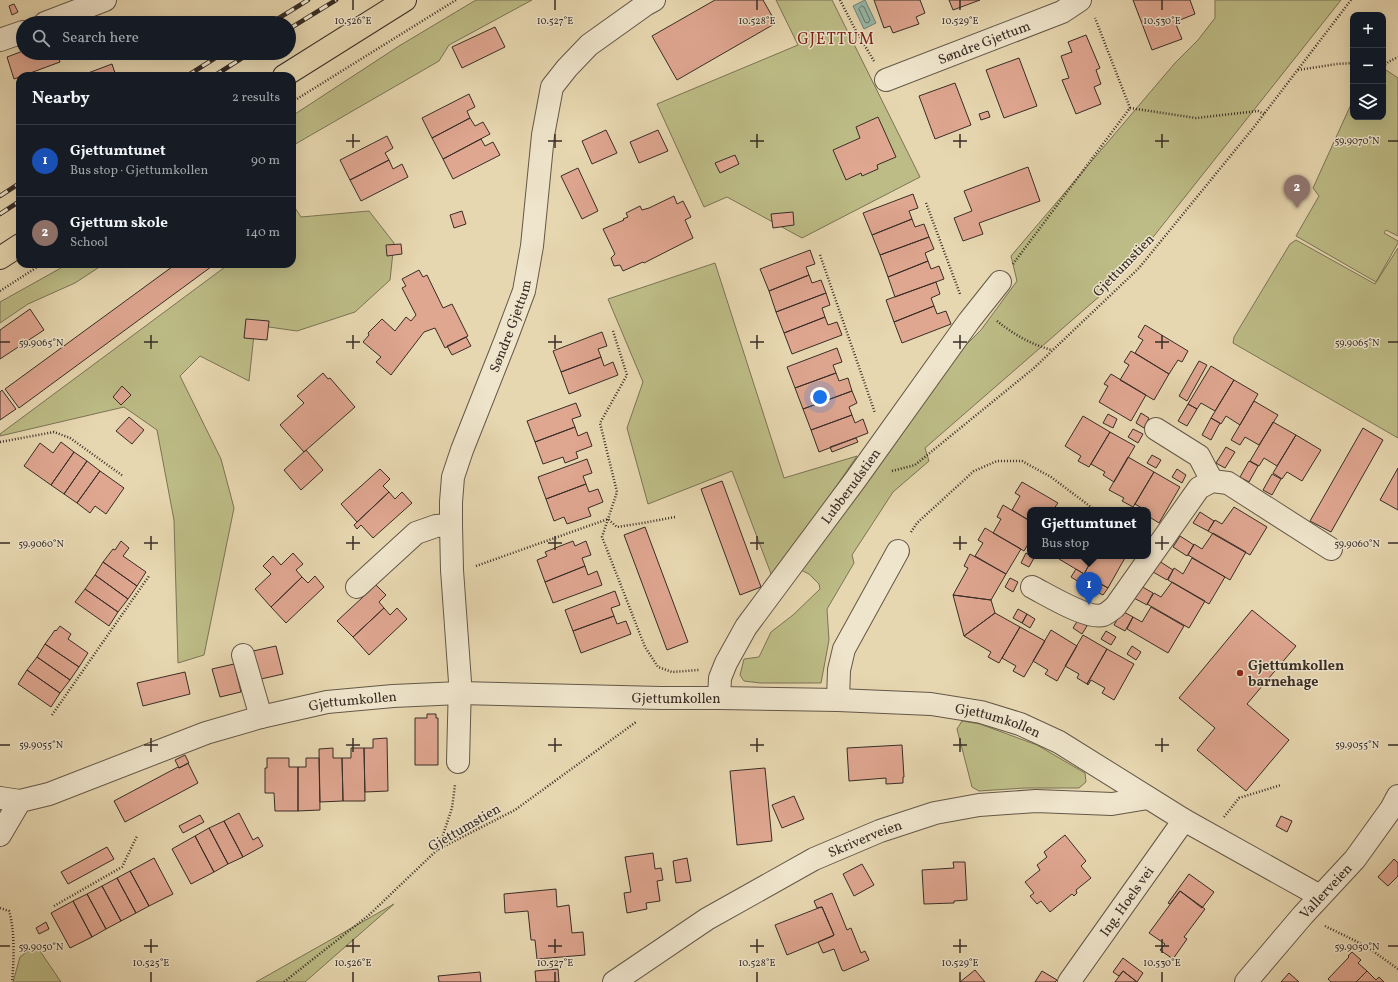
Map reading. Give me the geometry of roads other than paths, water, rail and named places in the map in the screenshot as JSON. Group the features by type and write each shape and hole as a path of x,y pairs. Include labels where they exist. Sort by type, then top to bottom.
{"main road":[{"path":"290,72 405,0"},
{"path":"0,258 16,248"}],"street":[{"path":"63,16 105,0"},
{"name":"Søndre Gjettum","path":"458,762 460,693 452,570 451,502 453,478 462,450 524,291 532,246 543,135 552,87 567,68 589,45 654,0"},
{"name":"Søndre Gjettum","path":"886,80 1062,12 1087,7"},
{"path":"0,40 16,34"},
{"name":"Lubberudstien","path":"719,698 720,678 726,663 746,627 856,480 975,314 1000,282"},
{"path":"1156,429 1199,456 1212,481"},
{"path":"1151,556 1199,488 1212,481 1228,483 1331,549"},
{"path":"357,587 416,533 436,526 451,525"},
{"path":"838,700 839,670 844,649 898,551"},
{"path":"1032,587 1059,602 1094,616 1103,615 1115,607 1149,559"},
{"path":"243,655 261,717"},
{"name":"Gjettumkollen","path":"10,799 49,794 206,733 261,717 327,702 393,696 460,693 661,698 838,700 931,704 981,712 1014,722 1059,742 1211,836 1320,896"},
{"name":"Vallerveien","path":"1246,982 1303,915 1355,860 1391,809 1398,796"},
{"name":"Skriverveien","path":"614,982 707,919 814,859 880,831 935,813 979,805 1036,801 1112,804 1148,798"},
{"path":"0,834 10,799"},
{"name":"Ing. Hoels vei","path":"1069,982 1184,820"}],"water":[{"path":"865,0 876,23 864,29 853,6"}],"railway":[{"path":"282,16 308,0"},
{"path":"296,25 336,0"},
{"path":"193,72 212,60"},
{"path":"220,72 239,60"},
{"path":"0,196 16,186"},
{"path":"0,214 16,204"}],"place":[{"name":"Gjettum skole","path":"1297,208"},
{"name":"Gjettumtunet","path":"1089,605"},
{"name":"Gjettumkollen barnehage","path":"1240,673"}],"district":[{"name":"GJETTUM","path":"836,38"}]}
